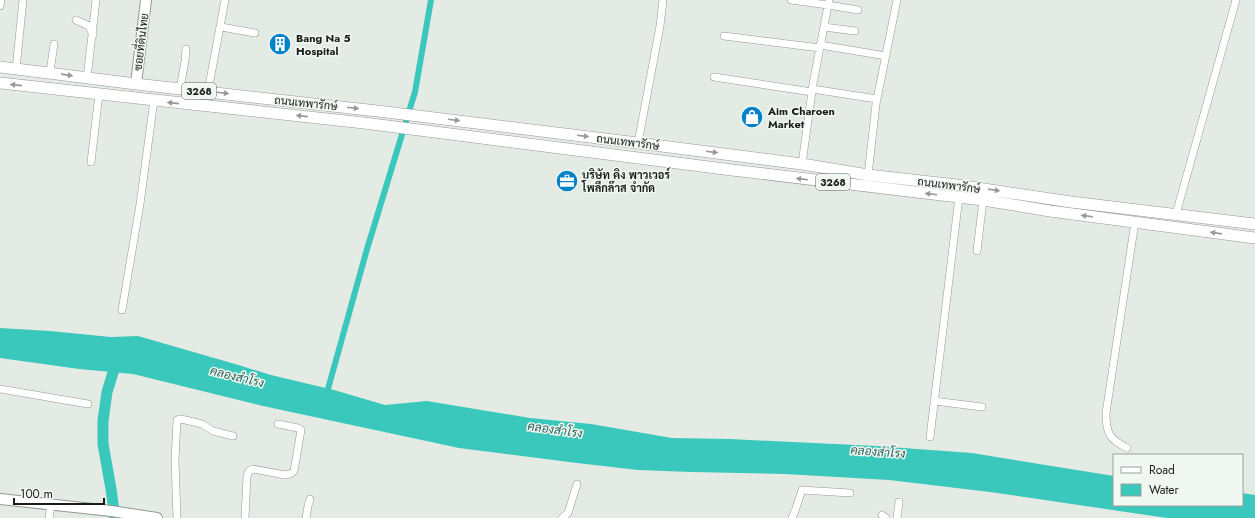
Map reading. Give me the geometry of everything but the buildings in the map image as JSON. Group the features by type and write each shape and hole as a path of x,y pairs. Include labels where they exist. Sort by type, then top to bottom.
{"main road":[{"name":"ซอยที่ดินไทย","path":"136,84 146,0"},
{"name":"ถนนเทพารักษ์","path":"0,67 50,72 136,84 416,115 802,164 868,175 957,185 1071,202 1255,224"},
{"name":"ถนนเทพารักษ์","path":"0,83 397,128 959,197 1050,211 1255,238"},
{"path":"0,499 157,518"}],"street":[{"path":"0,6 1,0"},
{"path":"16,69 23,0"},
{"path":"87,78 96,0"},
{"path":"208,92 225,0"},
{"path":"638,143 660,26 663,0"},
{"path":"794,0 828,2 858,10"},
{"path":"868,175 877,99 897,0"},
{"path":"1176,214 1236,0"},
{"path":"802,164 812,91 828,2"},
{"path":"76,20 89,26 93,35"},
{"path":"221,27 255,33"},
{"path":"824,27 855,31"},
{"path":"724,36 886,56"},
{"path":"50,72 54,44"},
{"path":"180,89 186,49"},
{"path":"714,77 877,99"},
{"path":"91,162 99,94"},
{"path":"122,310 140,204 154,100"},
{"path":"930,437 959,197"},
{"path":"977,251 983,200"},
{"path":"1127,448 1112,440 1107,427 1106,417 1112,368 1135,222"},
{"path":"0,389 88,404"},
{"path":"934,401 982,407"},
{"path":"177,518 175,460 178,420 181,418 202,424 213,431 233,436"},
{"path":"245,518 247,476 249,471 253,469 285,475 294,471 301,430 278,424"},
{"path":"562,518 568,513 577,484"},
{"path":"792,518 802,490 850,494"},
{"path":"306,518 310,499"},
{"path":"897,518 899,502"},
{"path":"49,518 51,505"}],"water":[{"name":"คลองสำโรง","path":"0,328 111,337 138,336 271,375 334,390 385,405 427,401 530,418 591,424 672,438 730,439 876,446 972,453 1113,476 1113,506 1243,506 1243,493 1255,495 1255,518 1167,518 990,492 889,480 785,474 638,470 459,448 263,406 133,374 79,369 0,358"}],"waterway":[{"path":"326,396 367,249 415,92 431,0"},
{"path":"115,518 103,444 103,421 107,392 117,360"}],"place":[{"name":"Bang Na 5 Hospital","path":"280,44"},
{"name":"Aim Charoen Market","path":"752,117"},
{"name":"บริษัท คิง พาวเวอร์ โพลีกล๊าส จำกัด","path":"567,181"}]}
